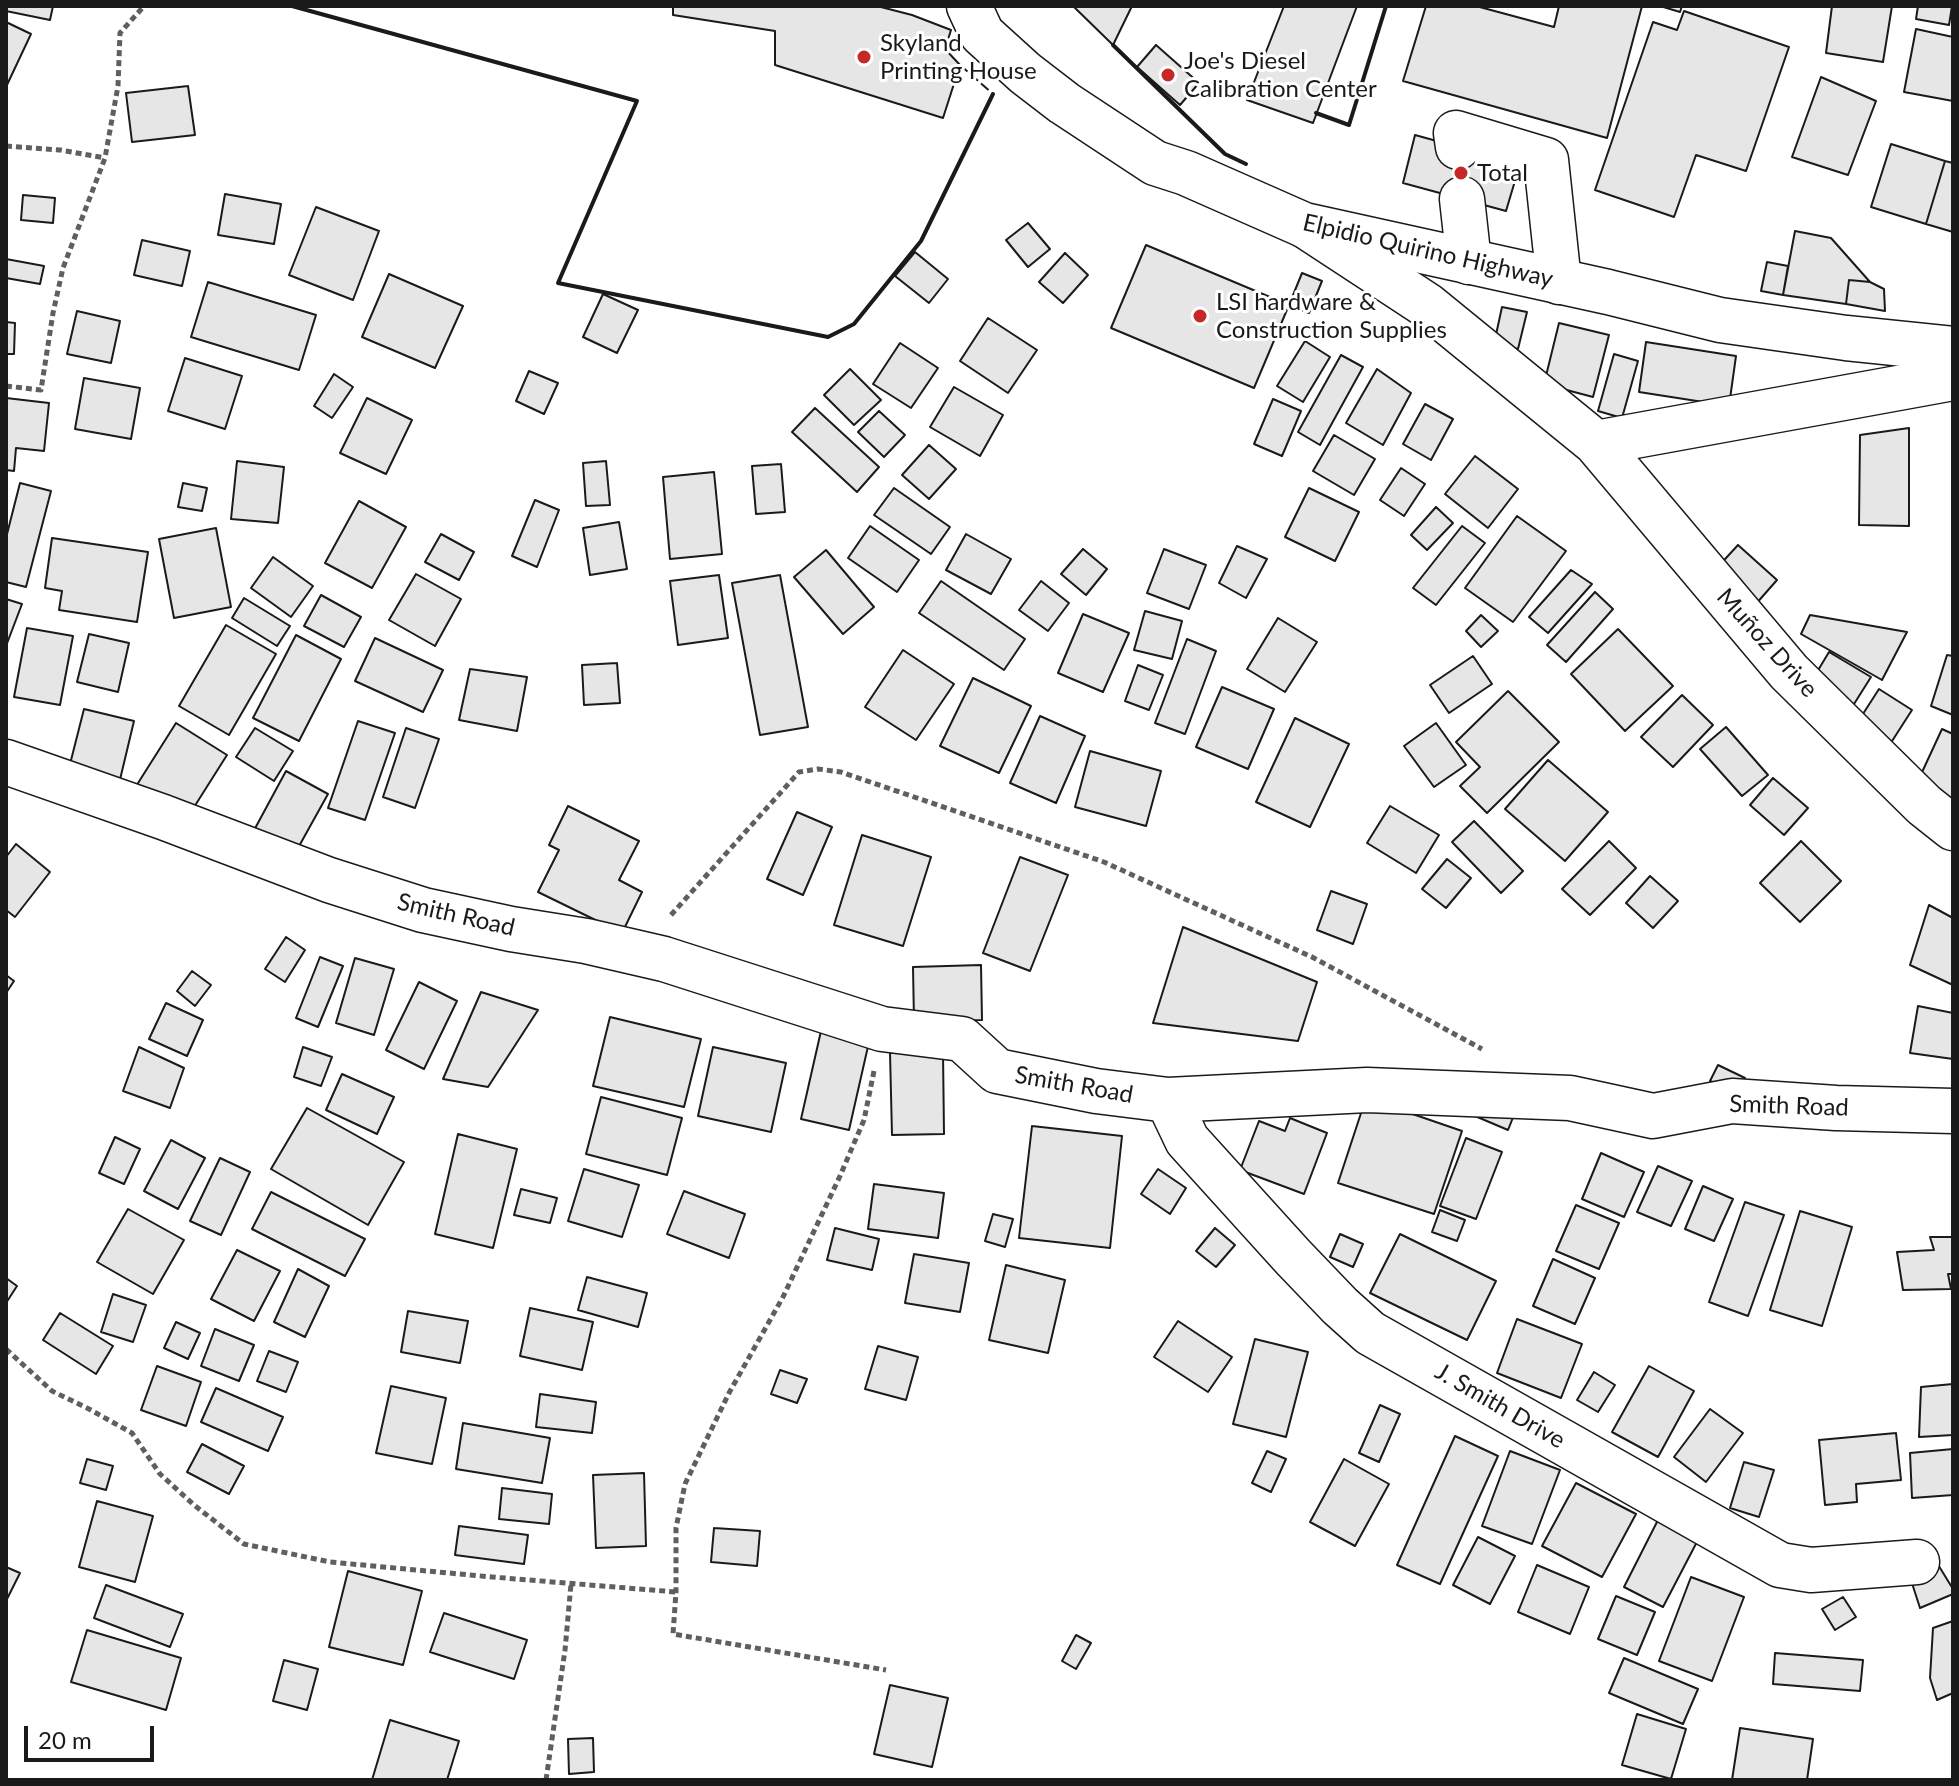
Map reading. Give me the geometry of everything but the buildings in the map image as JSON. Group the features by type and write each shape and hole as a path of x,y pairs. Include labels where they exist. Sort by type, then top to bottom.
{"main road":[{"name":"Elpidio Quirino Highway","path":"969,6 982,34 1025,73 1064,103 1155,163 1186,173 1304,225 1720,320 1953,349"},
{"path":"1458,147 1456,133 1546,160 1559,282"},
{"path":"1462,199 1469,262"},
{"name":"Muñoz Drive","path":"1304,225 1428,306 1596,443 1789,672 1924,805 1953,828"},
{"path":"1596,443 1953,378"},
{"name":"Smith Road","path":"6,762 329,880 423,910 637,952 882,1029 962,1039 997,1071 1096,1091 1168,1100 1367,1090 1570,1098 1653,1116 1732,1101 1953,1111"},
{"name":"J. Smith Drive","path":"1168,1100 1187,1140 1312,1277 1370,1333 1780,1565 1811,1570 1917,1562"}],"path":[{"path":"6,386 41,390 63,268 105,158 118,86 120,33 144,6"},
{"path":"6,146 60,150 105,158"},
{"path":"637,952 799,772 818,769 841,772 1104,862 1312,957 1494,1056"},
{"path":"882,1029 864,1120 840,1176 783,1297 729,1393 685,1484 676,1528 673,1634 886,1670"},
{"path":"6,1349 52,1391 132,1433 160,1474 244,1544 330,1562 676,1592"},
{"path":"546,1780 571,1584"}],"fence":[{"path":"960,65 993,94"}],"wall":[{"path":"292,6 637,101 558,283 828,337 854,324 921,241 993,94"},
{"path":"1316,113 1349,125 1386,6"},
{"path":"1113,45 1225,154 1246,164"}],"place":[{"name":"Skyland Printing House","path":"864,57"},
{"name":"Joe's Diesel Calibration Center","path":"1168,75"},
{"name":"Total","path":"1461,173"},
{"name":"LSI hardware & Construction Supplies","path":"1200,316"}]}
